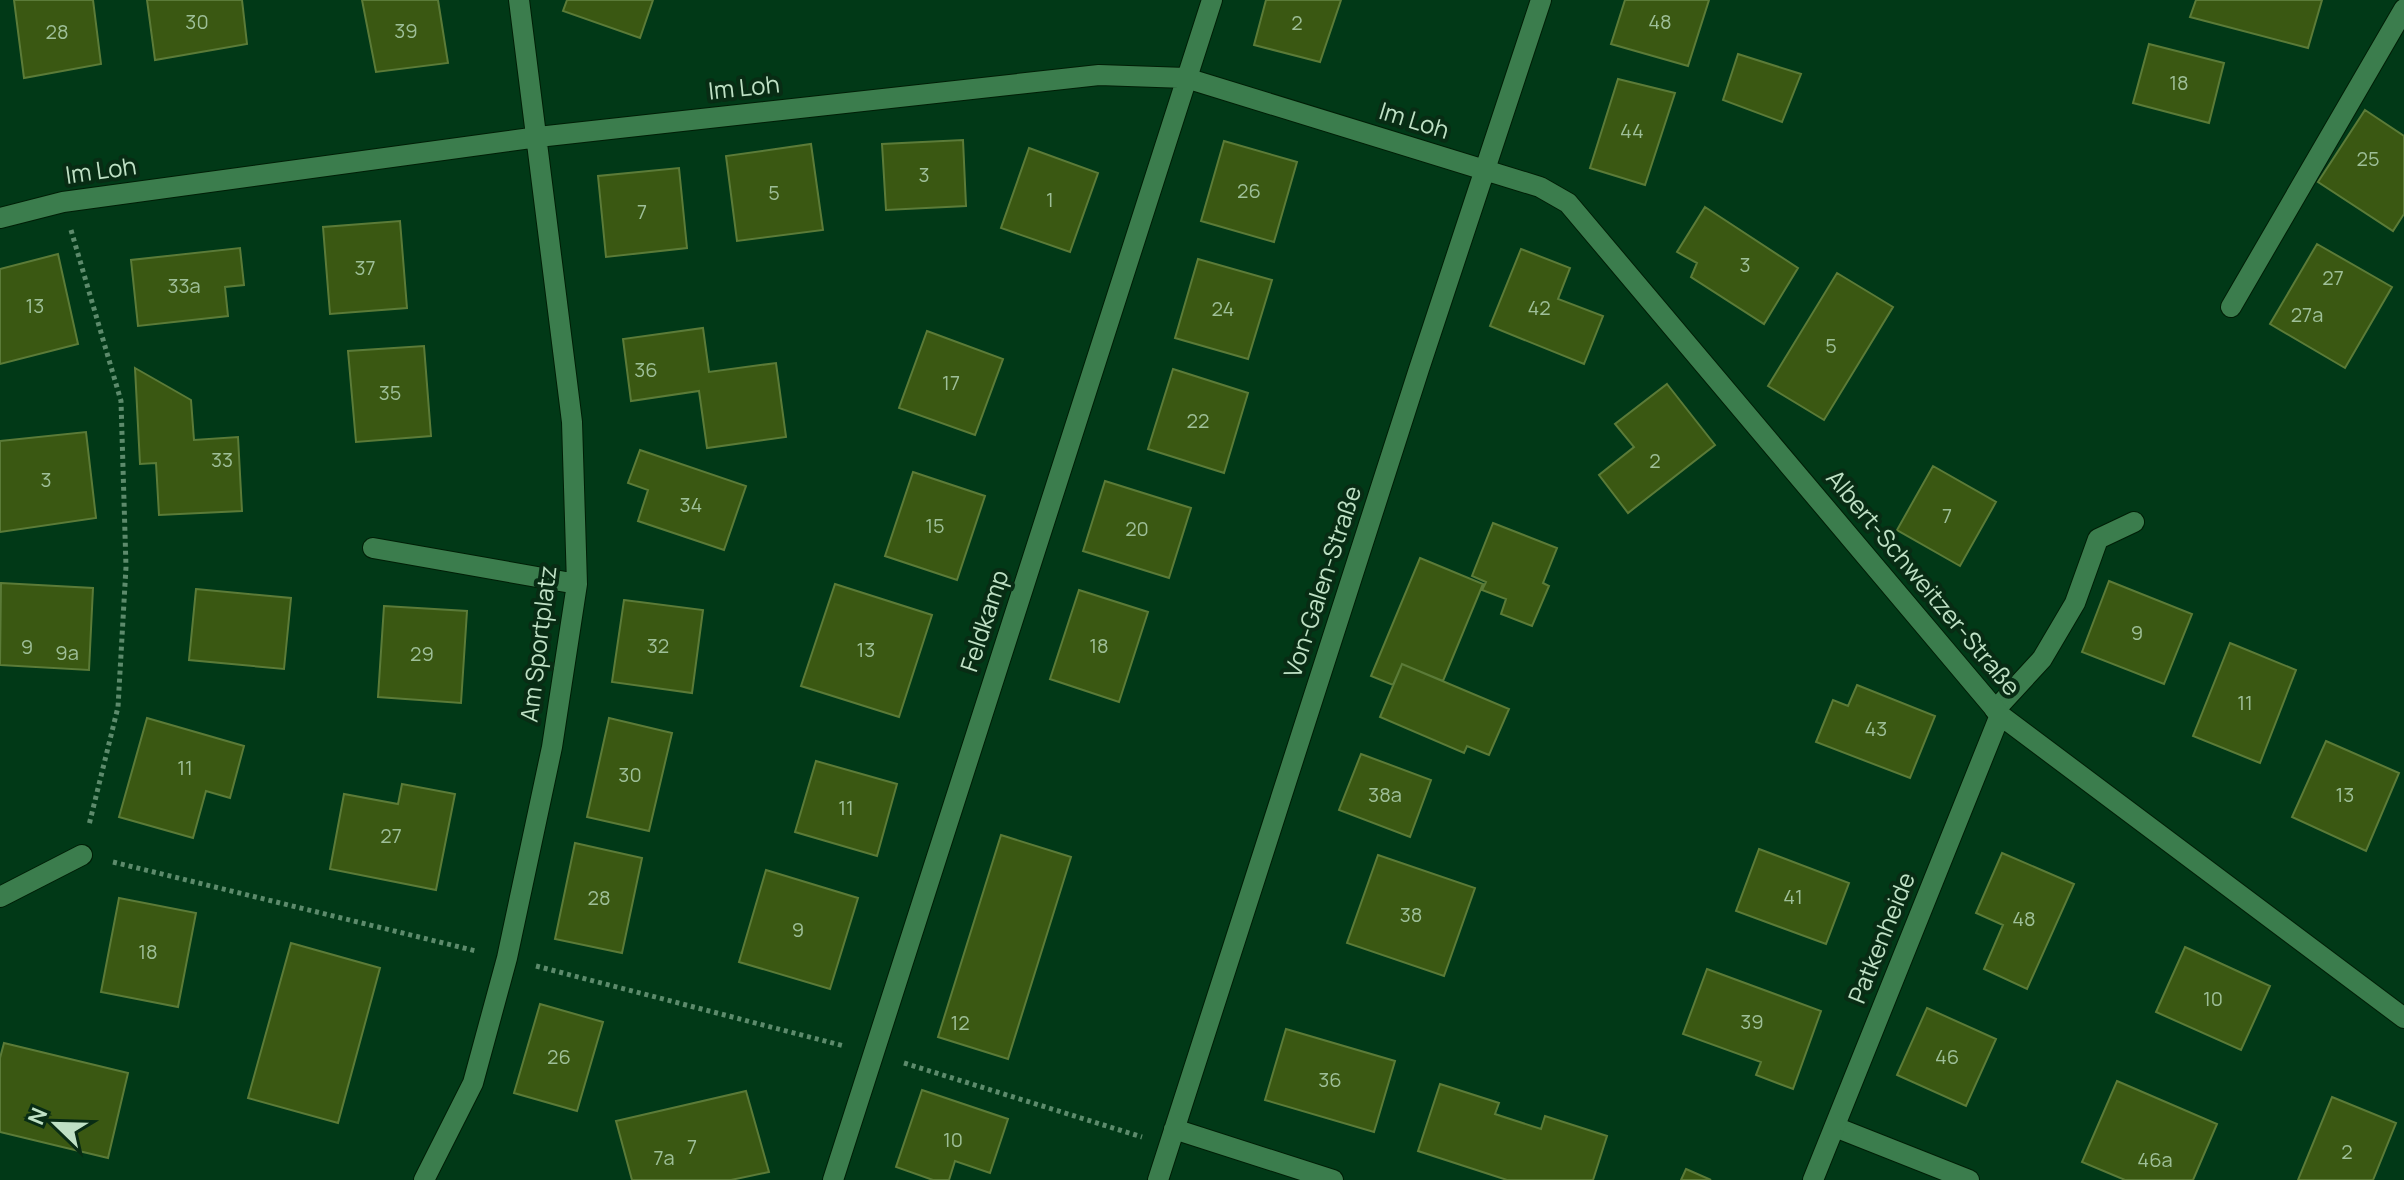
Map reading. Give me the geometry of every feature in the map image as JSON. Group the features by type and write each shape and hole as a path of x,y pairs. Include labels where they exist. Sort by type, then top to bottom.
{"street":[{"name":"Am Sportplatz","path":"424,1180 473,1083 507,958 552,747 577,584 572,422 519,0"},
{"name":"Feldkamp","path":"833,1180 1212,0"},
{"name":"Von-Galen-Straße","path":"1158,1180 1541,0"},
{"path":"2231,307 2404,9"},
{"name":"Im Loh","path":"0,218 63,202 538,137 1099,75 1186,78 1486,170"},
{"name":"Albert-Schweitzer-Straße","path":"1486,170 1540,187 1568,203 1997,713 2404,1018"},
{"path":"1997,713 2042,659 2075,603 2098,539 2134,522"},
{"path":"373,548 577,584"},
{"name":"Patkenheide","path":"1813,1180 1997,713"},
{"path":"0,897 82,855"},
{"path":"1835,1127 1969,1180"},
{"path":"1174,1129 1333,1180"}],"path":[{"path":"63,202 121,401 126,552 118,707 82,855 507,958"}],"building":[{"path":"14,0 93,0 101,64 24,78"},
{"path":"147,0 242,0 247,44 155,60"},
{"path":"362,0 438,0 448,63 376,72"},
{"path":"567,0 653,0 640,38 563,11"},
{"path":"1266,0 1341,0 1320,62 1254,45"},
{"path":"1625,0 1709,0 1688,66 1611,44"},
{"path":"2196,0 2322,0 2308,48 2190,17"},
{"path":"2149,44 2224,63 2209,123 2133,103"},
{"path":"1738,54 1801,74 1782,122 1723,100"},
{"path":"1618,79 1675,93 1645,185 1590,168"},
{"path":"2365,110 2404,136 2404,214 2393,231 2318,182"},
{"path":"963,140 966,206 886,210 882,144"},
{"path":"1224,141 1297,162 1274,242 1201,221"},
{"path":"811,144 823,230 737,241 726,156"},
{"path":"1029,148 1098,173 1070,252 1001,228"},
{"path":"679,168 687,248 606,257 598,176"},
{"path":"1705,207 1798,268 1764,324 1691,277 1697,263 1677,252"},
{"path":"400,221 407,308 330,314 323,227"},
{"path":"2317,244 2392,287 2345,368 2270,324"},
{"path":"240,248 244,285 225,287 228,316 138,326 131,260"},
{"path":"1521,249 1570,268 1558,299 1603,316 1584,364 1490,326"},
{"path":"58,254 78,344 0,364 0,269"},
{"path":"1198,259 1272,280 1248,359 1175,338"},
{"path":"1837,273 1893,307 1824,420 1768,386"},
{"path":"703,328 709,372 776,363 786,437 707,448 699,391 631,401 623,339"},
{"path":"927,331 1003,359 975,435 899,408"},
{"path":"424,346 431,436 356,442 348,351"},
{"path":"135,368 191,400 194,440 238,437 242,511 159,515 156,463 140,464"},
{"path":"1173,369 1248,393 1224,473 1148,449"},
{"path":"1667,384 1715,445 1628,513 1599,475 1634,447 1615,424"},
{"path":"86,432 96,518 0,532 0,441"},
{"path":"640,450 746,486 724,550 638,521 648,490 628,483"},
{"path":"1933,466 1996,502 1960,566 1897,530"},
{"path":"913,472 985,496 957,580 885,556"},
{"path":"1105,481 1191,508 1169,578 1083,551"},
{"path":"1493,523 1557,548 1543,583 1549,586 1532,626 1501,614 1506,599 1482,590 1486,582 1472,576"},
{"path":"1420,558 1483,584 1443,681 1402,664 1393,685 1371,676"},
{"path":"2109,581 2192,614 2164,684 2082,652"},
{"path":"1,583 93,588 89,670 0,665"},
{"path":"835,584 932,615 899,717 801,686"},
{"path":"196,589 291,598 284,669 189,660"},
{"path":"1079,590 1148,612 1119,702 1050,679"},
{"path":"624,600 703,610 692,693 612,682"},
{"path":"384,606 467,611 461,703 378,697"},
{"path":"2230,643 2296,670 2260,763 2193,736"},
{"path":"1402,664 1509,709 1489,755 1467,746 1464,753 1380,717"},
{"path":"1857,685 1935,716 1910,778 1816,742 1833,700 1848,706"},
{"path":"147,718 244,746 230,798 206,791 193,838 119,817"},
{"path":"609,718 672,733 649,831 587,817"},
{"path":"2326,741 2399,773 2366,851 2292,817"},
{"path":"1361,754 1431,780 1410,837 1339,810"},
{"path":"816,761 897,784 877,856 795,832"},
{"path":"402,784 455,794 436,890 330,869 344,794 398,804"},
{"path":"1001,835 1071,857 1008,1059 938,1037"},
{"path":"575,843 642,858 622,953 555,939"},
{"path":"1759,849 1849,883 1826,944 1736,911"},
{"path":"2002,853 2074,884 2027,989 1984,969 2003,925 1976,913"},
{"path":"1378,855 1475,888 1444,976 1347,943"},
{"path":"766,870 858,898 830,989 739,962"},
{"path":"119,898 196,913 178,1007 101,992"},
{"path":"291,943 380,968 338,1123 248,1098"},
{"path":"2185,947 2270,986 2241,1050 2156,1012"},
{"path":"1707,969 1821,1011 1793,1089 1756,1075 1761,1062 1683,1034"},
{"path":"540,1004 603,1022 577,1111 514,1093"},
{"path":"1927,1008 1996,1039 1966,1106 1897,1075"},
{"path":"1286,1029 1395,1061 1374,1132 1265,1100"},
{"path":"4,1043 128,1073 108,1158 0,1132 0,1058"},
{"path":"2117,1081 2217,1124 2193,1180 2125,1180 2082,1162"},
{"path":"1440,1084 1499,1103 1495,1114 1541,1129 1545,1116 1607,1136 1593,1180 1507,1180 1418,1151"},
{"path":"922,1090 1008,1119 990,1173 955,1161 949,1180 933,1180 896,1167"},
{"path":"746,1091 769,1172 731,1180 632,1180 616,1121"},
{"path":"2332,1097 2396,1123 2373,1180 2298,1180"},
{"path":"1686,1169 1711,1180 1681,1180"}]}
